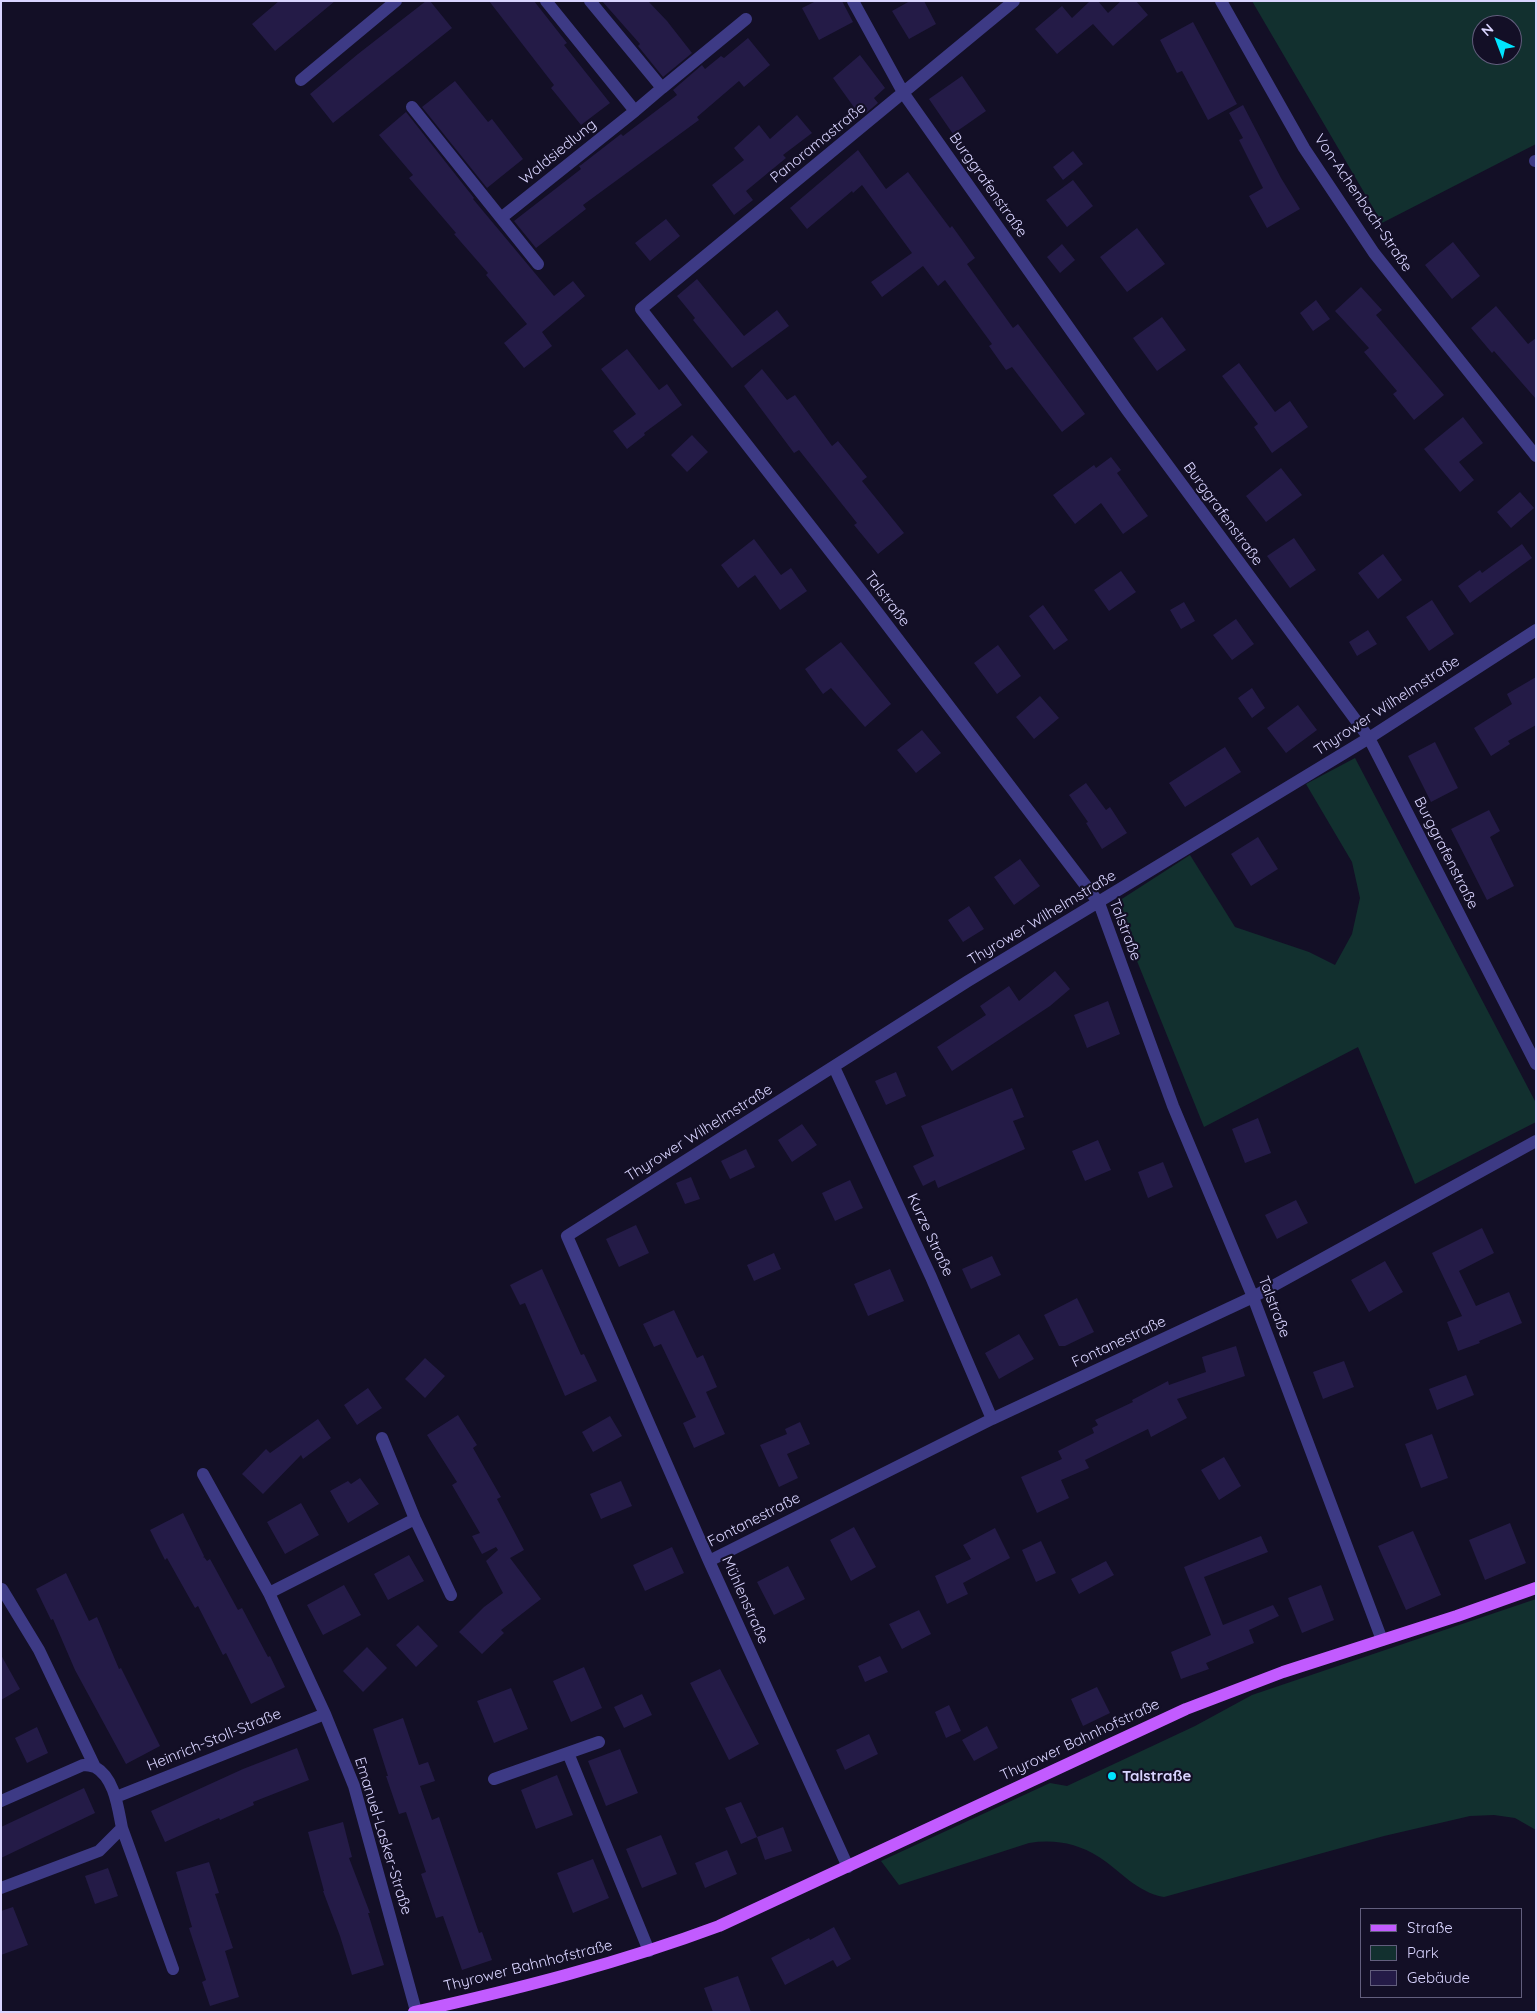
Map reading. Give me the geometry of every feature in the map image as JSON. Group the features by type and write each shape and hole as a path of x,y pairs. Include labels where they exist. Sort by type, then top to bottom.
{"main road":[{"name":"Thyrower Bahnhofstraße","path":"415,2012 535,1984 649,1951 719,1926 1186,1709 1276,1674 1536,1588"}],"street":[{"path":"301,80 396,1"},
{"path":"546,1 635,110"},
{"path":"590,1 662,88"},
{"name":"Burggrafenstraße","path":"853,1 904,94 1127,410 1369,738 1536,1064"},
{"name":"Panoramastraße","path":"641,309 904,94 1014,1"},
{"name":"Von-Achenbach-Straße","path":"1221,1 1304,148 1374,253 1536,456"},
{"name":"Waldsiedlung","path":"501,218 746,20"},
{"path":"412,106 538,264"},
{"name":"Talstraße","path":"641,309 865,596 1099,903 1173,1106 1253,1297 1382,1640"},
{"name":"Thyrower Wilhelmstraße","path":"567,1236 968,981 1369,738 1536,630"},
{"name":"Kurze Straße","path":"834,1067 931,1277 992,1419"},
{"name":"Fontanestraße","path":"709,1561 992,1419 1253,1297 1536,1141"},
{"name":"Mühlenstraße","path":"567,1236 709,1561 848,1867"},
{"path":"382,1438 451,1595"},
{"name":"Emanuel-Lasker-Straße","path":"204,1474 269,1593 324,1714 354,1786 415,2012"},
{"path":"269,1593 416,1519"},
{"path":"2,1589 39,1650 95,1767 106,1778 116,1797 122,1828 173,1970"},
{"name":"Heinrich-Stoll-Straße","path":"116,1797 324,1714"},
{"path":"494,1779 599,1742"},
{"path":"568,1753 649,1951"},
{"path":"1,1802 83,1765 95,1767"},
{"path":"1,1888 99,1851 122,1828"}],"green space":[{"path":"1252,1 1536,1 1536,144 1382,223"},
{"path":"1355,758 1536,1103 1536,1122 1415,1184 1358,1047 1204,1127 1114,904 1190,855 1235,927 1309,952 1335,965 1352,934 1360,898 1352,862 1306,784"},
{"path":"1536,1599 1536,1830 1515,1818 1494,1815 1470,1816 1384,1836 1164,1897 1145,1891 1091,1852 1065,1843 1029,1843 899,1885 881,1861 1050,1783 1067,1786 1195,1726 1252,1695"}],"building":[{"path":"279,1 335,1 275,51 252,24"},
{"path":"426,1 430,1 452,28 333,123 310,94"},
{"path":"489,1 534,1 567,43 564,45 610,103 581,125 551,88 554,85"},
{"path":"602,1 648,1 667,21 692,53 663,77 638,46 640,44"},
{"path":"816,1 842,1 853,22 819,40 802,8"},
{"path":"910,1 924,1 936,24 909,39 892,11"},
{"path":"1090,1 1098,1 1108,13 1121,1 1136,1 1148,15 1113,46 1093,24 1057,54 1035,29 1062,6 1072,18"},
{"path":"1193,22 1237,104 1208,120 1182,71 1177,73 1160,40"},
{"path":"748,38 770,65 744,87 739,81 697,117 699,120 583,205 586,209 536,248 514,221 581,169 579,166 621,134 623,136 677,95 673,90 702,65 705,69 721,56 724,58"},
{"path":"860,55 885,88 874,98 878,103 866,113 861,106 856,110 833,78"},
{"path":"962,76 986,111 953,134 929,99"},
{"path":"455,81 488,122 492,119 523,159 487,188 422,107"},
{"path":"1243,105 1281,178 1300,209 1267,228 1249,196 1263,188 1239,140 1243,138 1229,113"},
{"path":"406,112 473,199 554,296 573,281 585,296 542,332 552,346 524,368 504,343 527,324 486,275 488,273 454,234 456,233 409,178 413,175 379,135"},
{"path":"797,115 812,133 783,155 786,158 746,191 753,200 734,215 712,185 744,160 734,148 759,125 770,139"},
{"path":"858,150 886,189 908,172 950,228 952,226 975,258 967,264 1013,328 1018,324 1085,414 1062,432 1012,367 1006,370 989,346 992,344 945,280 938,286 923,266 882,297 871,282 912,253 862,185 853,193 852,191 807,229 790,208"},
{"path":"1073,151 1083,164 1063,180 1053,167"},
{"path":"1073,180 1093,206 1067,227 1046,200"},
{"path":"666,219 680,236 650,261 635,243"},
{"path":"1137,228 1165,264 1127,292 1100,257"},
{"path":"1453,242 1480,276 1452,299 1425,265"},
{"path":"1062,244 1075,260 1060,273 1047,257"},
{"path":"697,279 744,336 777,310 789,326 732,368 693,320 695,318 677,296"},
{"path":"1361,287 1382,310 1376,315 1444,395 1414,420 1393,394 1397,391 1364,352 1369,348 1335,311"},
{"path":"1316,300 1330,319 1313,331 1300,313"},
{"path":"1496,306 1528,344 1536,338 1536,399 1471,328"},
{"path":"1162,317 1186,350 1157,371 1133,338"},
{"path":"627,349 659,390 667,384 682,405 644,433 645,435 627,449 613,431 636,414 601,369"},
{"path":"1239,363 1275,412 1290,401 1308,427 1272,453 1254,427 1258,424 1222,376"},
{"path":"762,369 787,400 795,395 832,446 838,441 867,477 862,481 904,533 878,554 854,525 857,523 799,450 794,453 744,386"},
{"path":"1463,417 1483,443 1459,462 1474,480 1460,492 1424,449"},
{"path":"692,435 708,452 687,472 671,455"},
{"path":"1111,457 1121,470 1117,473 1148,516 1123,534 1101,503 1075,524 1053,495 1094,465 1096,468"},
{"path":"1281,468 1302,495 1266,522 1246,496"},
{"path":"1520,492 1534,508 1511,528 1497,512"},
{"path":"1294,538 1316,570 1290,588 1267,556"},
{"path":"754,539 781,575 791,568 807,591 780,610 755,575 738,588 721,565"},
{"path":"1522,544 1532,558 1470,603 1458,586 1480,570 1482,573"},
{"path":"1383,554 1402,580 1378,599 1358,573"},
{"path":"1121,571 1136,592 1109,611 1094,590"},
{"path":"1432,600 1454,634 1429,651 1406,617"},
{"path":"1184,602 1195,621 1181,629 1170,610"},
{"path":"1043,605 1068,640 1054,650 1029,616"},
{"path":"1236,619 1254,644 1232,660 1213,635"},
{"path":"1368,630 1377,644 1357,656 1349,642"},
{"path":"841,642 891,704 865,727 831,688 823,694 805,669"},
{"path":"998,645 1021,676 997,694 974,663"},
{"path":"1536,677 1536,725 1508,741 1510,744 1491,756 1474,728 1512,704 1507,694"},
{"path":"1252,688 1265,708 1252,718 1238,698"},
{"path":"1040,696 1059,718 1034,739 1016,717"},
{"path":"1298,705 1317,730 1286,753 1267,728"},
{"path":"922,730 941,753 916,773 897,750"},
{"path":"1435,742 1458,788 1431,802 1408,756"},
{"path":"1225,747 1241,772 1185,807 1169,783"},
{"path":"1086,783 1106,810 1110,807 1127,833 1102,849 1086,823 1088,822 1069,795"},
{"path":"1489,810 1500,831 1490,837 1514,886 1487,900 1451,829"},
{"path":"1258,837 1278,869 1251,886 1231,854"},
{"path":"1020,859 1040,886 1014,905 994,877"},
{"path":"969,906 984,929 963,942 948,920"},
{"path":"1055,971 1070,989 1050,1006 952,1071 937,1047 986,1015 980,1006 1009,986 1019,1001"},
{"path":"1108,1001 1120,1034 1087,1048 1074,1015"},
{"path":"896,1072 906,1096 886,1105 875,1081"},
{"path":"1012,1088 1024,1117 1013,1121 1025,1149 938,1188 935,1180 923,1186 913,1166 934,1156 921,1126"},
{"path":"1258,1118 1271,1153 1245,1163 1232,1129"},
{"path":"802,1124 817,1145 792,1162 778,1140"},
{"path":"1098,1140 1111,1170 1085,1181 1072,1151"},
{"path":"746,1149 755,1167 730,1179 721,1161"},
{"path":"1163,1162 1173,1187 1148,1198 1138,1172"},
{"path":"691,1177 700,1199 685,1204 676,1183"},
{"path":"850,1180 863,1208 835,1221 822,1193"},
{"path":"1296,1200 1308,1223 1277,1239 1265,1215"},
{"path":"636,1225 649,1253 619,1267 606,1239"},
{"path":"1482,1228 1494,1253 1459,1271 1476,1306 1509,1292 1522,1323 1458,1351 1447,1322 1462,1316 1432,1253"},
{"path":"774,1253 781,1269 754,1281 747,1265"},
{"path":"992,1256 1001,1275 971,1289 962,1269"},
{"path":"1385,1261 1403,1292 1369,1312 1351,1280"},
{"path":"542,1269 581,1355 584,1354 597,1381 565,1396 525,1303 520,1305 510,1285"},
{"path":"890,1269 904,1301 868,1316 854,1284"},
{"path":"1077,1298 1094,1332 1065,1346 1059,1346 1044,1315"},
{"path":"674,1310 697,1358 703,1355 717,1387 706,1392 725,1434 694,1448 683,1423 696,1417 661,1344 654,1347 643,1324"},
{"path":"1019,1334 1034,1359 999,1379 985,1353"},
{"path":"1236,1346 1245,1376 1177,1399 1187,1418 1151,1437 1148,1429 1085,1460 1089,1468 1061,1480 1069,1498 1037,1513 1021,1477 1062,1459 1058,1451 1094,1433 1092,1428 1098,1425 1095,1420 1133,1402 1132,1400 1168,1381 1169,1385 1206,1372 1202,1357"},
{"path":"425,1358 445,1376 425,1398 405,1379"},
{"path":"1344,1361 1354,1387 1323,1399 1313,1372"},
{"path":"1466,1375 1474,1395 1437,1410 1429,1389"},
{"path":"368,1388 382,1408 357,1425 344,1405"},
{"path":"458,1415 477,1445 473,1448 501,1497 497,1499 524,1550 510,1558 541,1599 501,1630 504,1633 482,1654 459,1632 484,1607 503,1593 486,1561 498,1550 496,1547 482,1554 472,1536 480,1533 452,1485 457,1482 427,1435"},
{"path":"610,1416 622,1436 593,1452 582,1432"},
{"path":"318,1419 331,1438 303,1459 301,1455 263,1494 242,1474 266,1449 270,1453"},
{"path":"800,1422 810,1444 787,1454 798,1478 779,1487 760,1445 787,1434 785,1429"},
{"path":"1432,1434 1448,1478 1421,1488 1405,1444"},
{"path":"1224,1457 1241,1486 1219,1500 1201,1470"},
{"path":"360,1478 379,1504 348,1523 330,1491 348,1481 351,1484"},
{"path":"621,1481 632,1506 601,1519 590,1494"},
{"path":"301,1503 319,1535 285,1554 267,1522"},
{"path":"183,1513 204,1556 203,1558 207,1561 210,1559 238,1610 242,1608 268,1657 270,1656 285,1687 251,1704 226,1653 223,1655 198,1606 195,1608 167,1558 165,1560 150,1530"},
{"path":"1510,1523 1526,1563 1485,1580 1469,1540"},
{"path":"854,1527 876,1567 851,1581 830,1540"},
{"path":"995,1528 1010,1558 963,1583 968,1594 947,1604 935,1576 971,1559 963,1545"},
{"path":"1413,1531 1441,1595 1406,1610 1378,1546"},
{"path":"1261,1536 1268,1552 1204,1577 1223,1625 1273,1605 1279,1616 1249,1630 1254,1643 1206,1663 1209,1669 1181,1679 1171,1652 1211,1635 1184,1567"},
{"path":"1041,1541 1056,1573 1036,1582 1022,1550"},
{"path":"672,1547 684,1573 645,1591 633,1565"},
{"path":"409,1555 424,1581 388,1600 374,1574"},
{"path":"1106,1561 1114,1575 1079,1594 1071,1579"},
{"path":"788,1566 805,1599 774,1615 757,1582"},
{"path":"66,1573 89,1621 97,1617 119,1669 121,1668 160,1746 126,1764 75,1670 53,1619 51,1620 36,1589"},
{"path":"344,1585 361,1615 323,1635 307,1605"},
{"path":"1321,1585 1334,1620 1302,1633 1288,1598"},
{"path":"919,1610 931,1634 902,1649 889,1624"},
{"path":"418,1625 438,1646 416,1667 396,1645"},
{"path":"367,1647 387,1668 363,1692 343,1671"},
{"path":"1,1655 20,1689 1,1700"},
{"path":"880,1656 888,1672 865,1682 858,1666"},
{"path":"584,1667 602,1708 571,1722 553,1681"},
{"path":"720,1669 759,1744 729,1760 690,1683"},
{"path":"1097,1687 1110,1713 1083,1726 1071,1699"},
{"path":"511,1688 528,1729 494,1743 477,1701"},
{"path":"642,1694 652,1715 624,1728 614,1707"},
{"path":"949,1705 961,1731 946,1738 935,1712"},
{"path":"403,1718 419,1765 428,1762 435,1781 420,1786 432,1820 439,1817 479,1933 482,1932 492,1960 462,1970 443,1916 436,1918 421,1874 426,1872 406,1812 399,1814 373,1729"},
{"path":"987,1726 998,1748 974,1761 962,1740"},
{"path":"37,1727 48,1753 27,1763 15,1738"},
{"path":"869,1734 878,1754 845,1770 836,1750"},
{"path":"297,1748 309,1780 253,1802 254,1805 165,1842 151,1811 243,1769"},
{"path":"620,1749 638,1793 606,1806 588,1761"},
{"path":"557,1775 573,1815 536,1829 521,1790"},
{"path":"84,1788 95,1813 1,1858 1,1827"},
{"path":"741,1802 757,1837 741,1844 725,1808"},
{"path":"343,1822 352,1857 349,1858 370,1913 368,1913 384,1965 352,1975 323,1891 308,1832"},
{"path":"783,1827 792,1851 765,1860 757,1837"},
{"path":"661,1835 677,1874 642,1888 626,1849"},
{"path":"727,1850 737,1874 705,1888 695,1863"},
{"path":"593,1859 609,1898 573,1913 557,1873"},
{"path":"209,1862 219,1893 215,1894 233,1948 225,1951 239,1997 210,2006 202,1982 206,1980 189,1928 192,1927 176,1872"},
{"path":"108,1868 118,1896 95,1904 85,1876"},
{"path":"13,1907 28,1945 1,1955 1,1911"},
{"path":"834,1927 851,1959 837,1967 833,1960 785,1985 771,1958"},
{"path":"738,1976 751,2012 713,2012 704,1988"}],"place":[{"name":"Talstraße","path":"1112,1776"}]}
